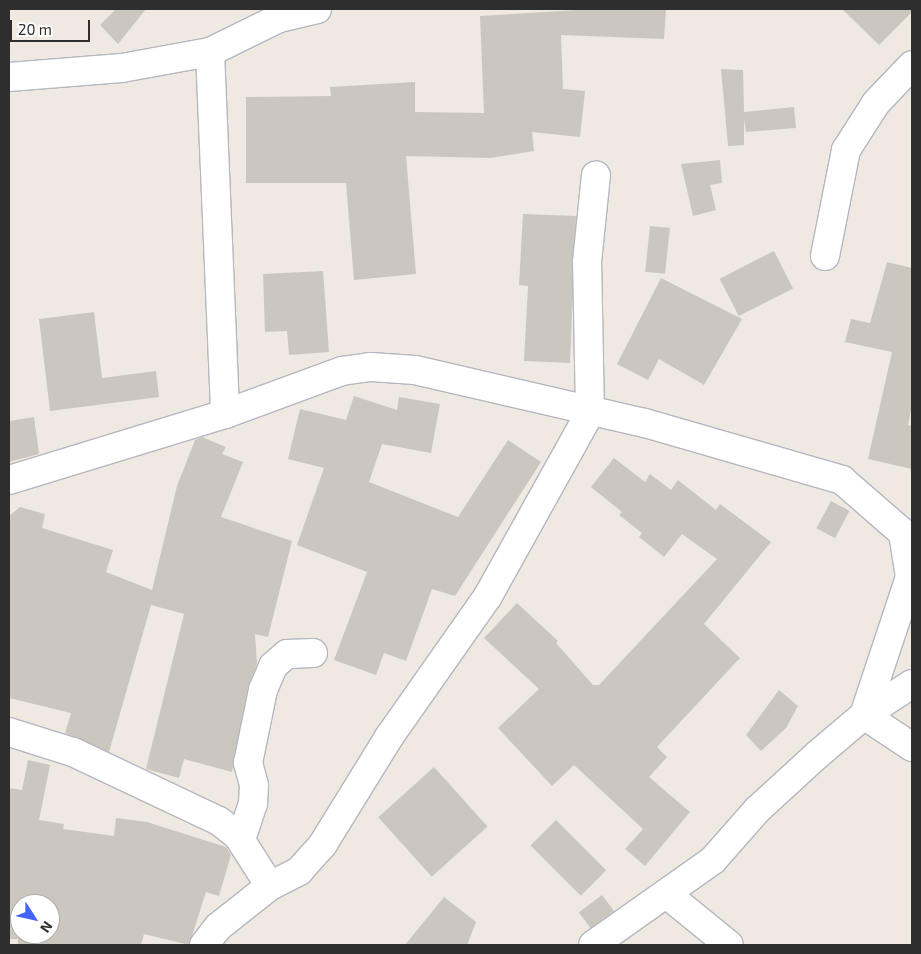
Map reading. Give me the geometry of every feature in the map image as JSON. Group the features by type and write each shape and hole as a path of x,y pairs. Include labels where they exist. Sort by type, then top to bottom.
{"street":[{"path":"9,77 122,68 210,52 276,14 317,9"},
{"path":"210,52 224,414"},
{"path":"825,256 846,150 876,103 912,65"},
{"path":"204,945 218,927 270,886 299,871 323,844 389,737 488,596 590,413 587,262 596,175"},
{"path":"9,480 224,414 342,371 371,367 415,370 590,413 645,423 842,480 903,532 910,577 864,715"},
{"path":"241,840 253,804 254,785 248,763 263,690 274,666 288,654 313,653"},
{"path":"594,945 669,896 713,860 757,810 864,715 912,684"},
{"path":"864,715 912,747"},
{"path":"9,732 73,752 219,821 241,840 270,886"},
{"path":"669,896 729,945"}],"building":[{"path":"116,9 146,9 118,44 100,25"},
{"path":"595,9 666,9 664,39 561,35 563,89 585,91 580,137 532,132 534,151 490,158 406,156 416,274 354,280 346,183 246,183 246,97 331,96 330,87 415,82 415,112 484,113 480,16"},
{"path":"842,9 912,9 912,12 879,45"},
{"path":"721,69 743,70 744,112 794,107 796,128 746,132 744,119 744,145 728,146"},
{"path":"720,160 722,183 710,185 716,210 693,216 681,164"},
{"path":"523,214 576,216 570,363 524,361 528,286 519,285"},
{"path":"650,226 670,228 665,274 645,272"},
{"path":"774,251 793,288 739,316 720,279"},
{"path":"887,262 912,268 912,405 908,425 912,426 912,469 868,459 892,352 845,342 851,319 870,323"},
{"path":"323,271 329,352 289,355 287,331 265,332 263,274"},
{"path":"661,278 742,319 704,385 659,359 648,380 617,364"},
{"path":"94,312 102,378 156,371 159,397 50,411 39,319"},
{"path":"354,396 397,410 399,397 440,404 431,453 382,444 369,482 458,517 508,440 541,462 455,596 432,589 406,661 384,653 376,675 334,660 367,572 297,545 324,468 288,459 300,409 346,420"},
{"path":"34,417 39,454 9,462 9,421"},
{"path":"202,437 226,447 222,454 243,462 221,517 292,541 268,637 255,634 257,664 248,687 232,772 184,759 179,778 146,769 184,614 151,605 109,752 65,733 71,713 9,698 9,516 20,507 45,514 42,528 113,550 106,572 152,590 177,486 195,440"},
{"path":"614,458 645,482 650,474 671,490 678,480 716,510 720,504 771,542 704,624 740,658 657,747 667,757 649,777 690,812 645,866 625,849 643,829 574,765 552,786 498,728 539,689 484,638 517,603 558,641 556,643 593,685 599,685 717,559 682,534 664,557 639,537 642,533 619,515 622,512 591,487"},
{"path":"831,501 850,511 835,538 816,528"},
{"path":"779,690 798,706 786,728 761,751 746,735"},
{"path":"28,760 50,765 39,820 64,824 63,829 114,836 116,818 147,822 226,847 231,855 219,896 206,892 189,945 144,934 141,945 18,945 60,944 60,894 10,894 9,939 9,788 22,790"},
{"path":"434,767 488,826 432,877 378,817"},
{"path":"556,820 606,870 581,896 531,845"},
{"path":"602,895 614,911 591,928 579,912"},
{"path":"444,897 476,922 467,945 405,945"}]}
